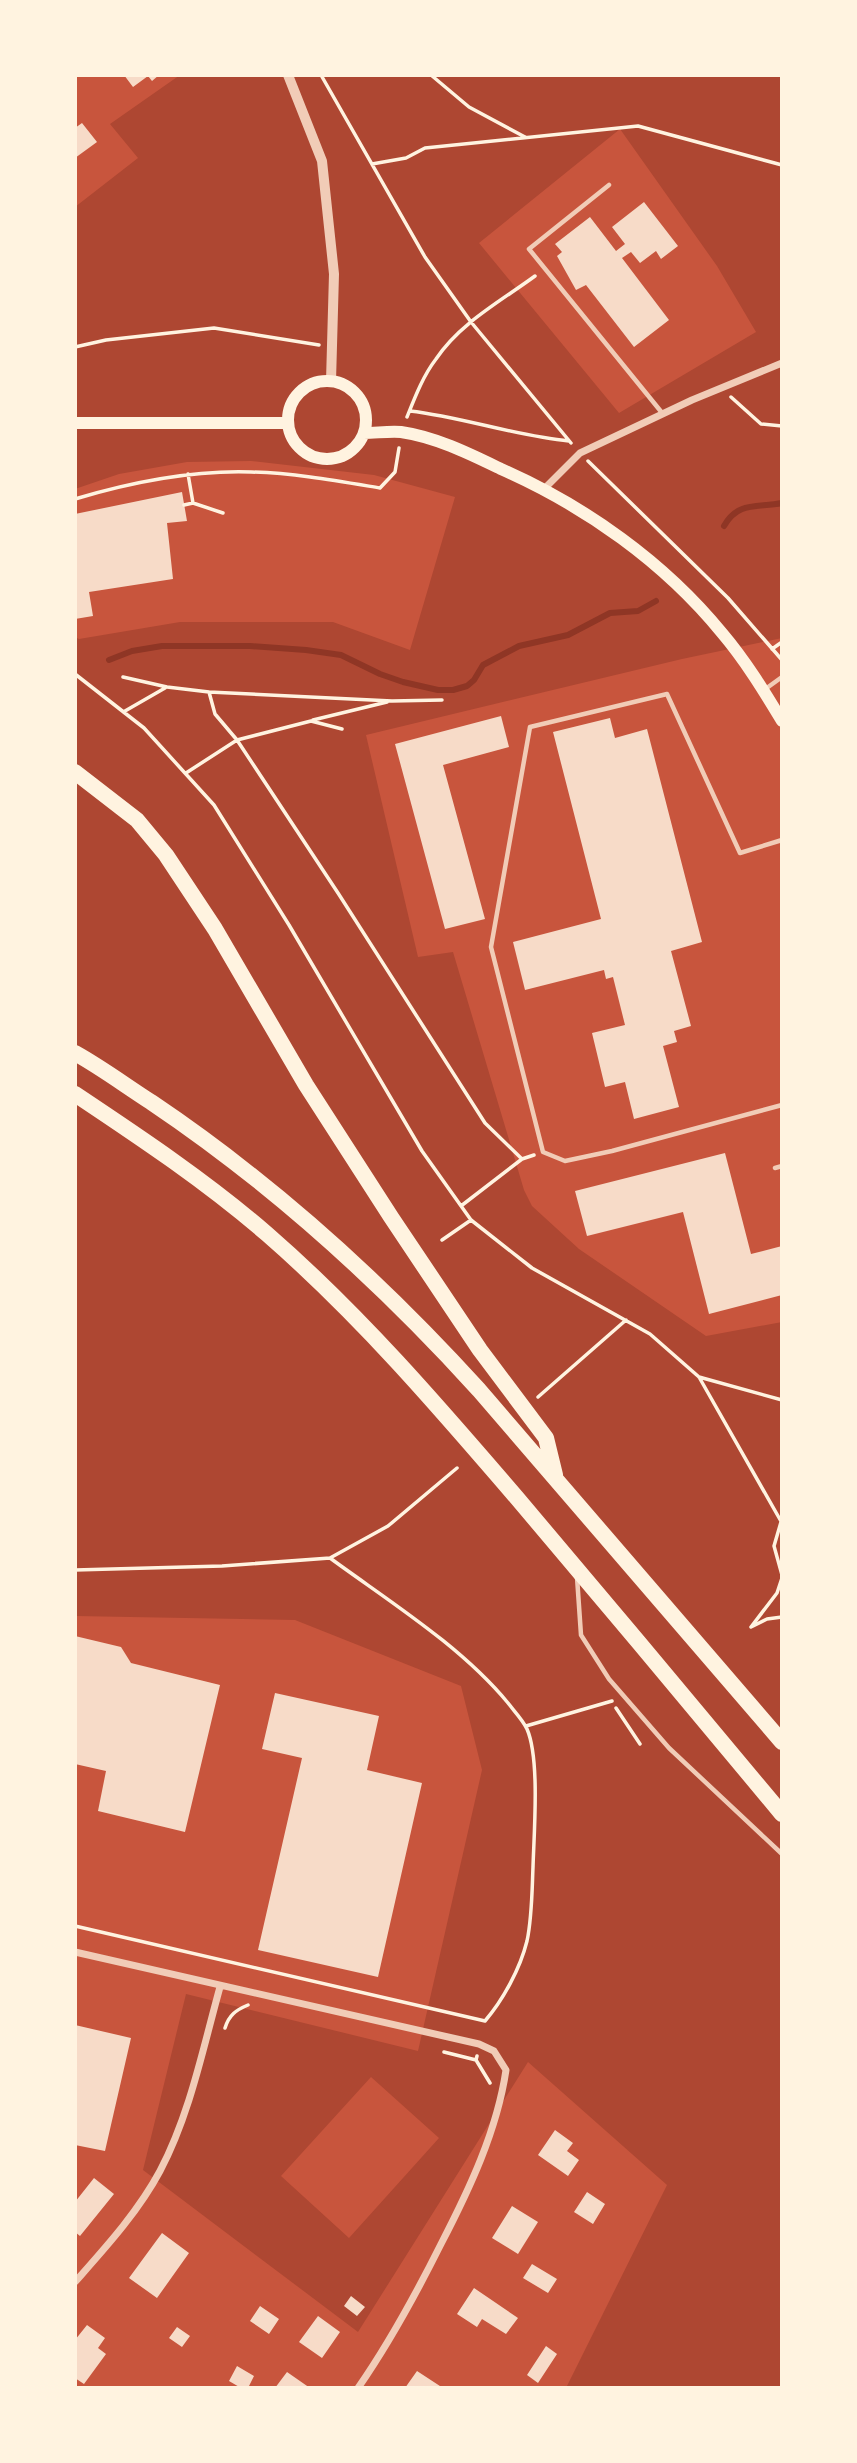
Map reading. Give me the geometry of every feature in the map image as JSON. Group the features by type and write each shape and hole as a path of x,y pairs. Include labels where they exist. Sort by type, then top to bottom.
{"highway":[{"path":"75,772 137,820 166,855 215,929 306,1085 391,1217 480,1350 546,1438 555,1477"},
{"path":"75,1053 207,1140 290,1206 354,1262 437,1344 782,1742"},
{"path":"75,1094 187,1169 267,1234 410,1374 577,1567 782,1814"}],"main road":[{"path":"331,381 346,386 356,395 363,406 366,420 364,433 349,453 322,459 309,456 298,447 287,423 295,397 304,388 317,382 331,381"},
{"path":"75,423 287,423"},
{"path":"364,433 401,432 454,447 545,488 607,527 682,591 722,632 764,690 782,721"}],"street":[{"path":"288,75 322,161 334,274 331,381"},
{"path":"545,488 580,453 782,363"},
{"path":"75,1952 479,2044 494,2051 506,2070 501,2104 464,2201 412,2301 358,2388"},
{"path":"75,2282 121,2230 160,2171 186,2112 220,1987"}],"lane":[{"path":"609,185 529,249 663,414"},
{"path":"764,690 782,677"},
{"path":"782,840 740,853 667,694 530,727 491,947 543,1152 565,1161 782,1105"},
{"path":"775,1168 782,1166"},
{"path":"577,1567 581,1634 609,1679 668,1748 782,1854"}],"path":[{"path":"321,75 425,257 471,322 580,453 728,598 782,660"},
{"path":"431,75 469,107 527,138"},
{"path":"372,164 406,158 425,148 638,126 782,165"},
{"path":"75,499 118,486 188,474 250,472 320,478 380,488 395,472 401,432 418,391 436,358 471,322 546,269"},
{"path":"75,347 106,340 214,328 332,348"},
{"path":"721,388 761,424 782,426"},
{"path":"410,411 541,438 570,441"},
{"path":"188,474 193,503"},
{"path":"184,505 193,503 223,513"},
{"path":"772,649 782,642"},
{"path":"75,674 125,711 186,773 214,806 422,1151 471,1220 531,1268 650,1334 699,1377 782,1522 774,1546 782,1577 777,1593 751,1627 766,1619 782,1617"},
{"path":"123,677 167,687 209,692 442,701"},
{"path":"125,711 167,687"},
{"path":"209,692 215,714 237,740 485,1123 522,1159"},
{"path":"186,773 237,740 392,701"},
{"path":"311,721 342,729"},
{"path":"461,1206 522,1159 543,1152"},
{"path":"442,1240 471,1220"},
{"path":"535,1400 626,1320"},
{"path":"699,1377 782,1400"},
{"path":"75,1570 222,1566 330,1559 388,1526 457,1468"},
{"path":"75,1926 485,2021 496,2008 527,1942 534,1819 533,1747 526,1726 494,1686 459,1655 330,1559"},
{"path":"526,1726 612,1701 640,1744"},
{"path":"476,2060 490,2084"}],"shaded area":[{"path":"180,75 782,75 782,638 682,659 366,735 418,957 453,952 524,1190 532,1206 579,1249 706,1336 782,1322 782,2388 566,2388 667,2185 528,2062 358,2332 143,2170 186,1994 418,2051 482,1770 461,1686 295,1620 75,1616 75,637 79,639 180,622 333,622 410,650 455,497 374,475 251,461 187,462 119,474 75,489 75,207 138,158 110,124","holes":["620,129 717,266 756,332 619,413 479,243","371,2077 439,2138 349,2238 281,2176"]}],"building":[{"path":"124,75 159,75 152,81 148,76 133,87"},
{"path":"82,123 97,142 75,158 75,128"},
{"path":"644,202 678,246 661,259 656,251 640,263 631,252 622,258 669,320 634,347 586,285 576,290 557,256 562,252 555,244 590,217 616,251 625,244 612,227"},
{"path":"182,492 187,521 167,523 173,579 89,592 93,616 75,619 75,514"},
{"path":"501,716 509,747 443,765 485,919 445,929 395,744"},
{"path":"610,718 615,738 647,729 702,942 671,951 691,1026 674,1031 677,1042 663,1046 679,1107 634,1119 625,1082 605,1087 592,1033 625,1025 613,977 606,979 604,970 525,990 513,942 601,919 553,732"},
{"path":"725,1153 751,1254 782,1246 782,1295 709,1314 683,1212 587,1236 575,1191"},
{"path":"75,1636 121,1647 131,1663 220,1685 185,1832 98,1811 106,1771 75,1764"},
{"path":"275,1693 379,1716 367,1770 422,1783 378,1977 258,1950 302,1758 262,1749"},
{"path":"75,2025 131,2038 105,2151 75,2145"},
{"path":"555,2130 573,2143 567,2151 579,2160 568,2176 538,2155"},
{"path":"94,2178 114,2194 80,2236 75,2232 75,2202"},
{"path":"587,2192 605,2204 593,2224 574,2212"},
{"path":"512,2206 538,2222 518,2254 492,2238"},
{"path":"162,2233 189,2253 157,2298 129,2278"},
{"path":"532,2264 557,2279 548,2293 523,2278"},
{"path":"474,2288 518,2318 506,2334 482,2319 477,2327 457,2314"},
{"path":"351,2296 365,2307 357,2316 344,2306"},
{"path":"260,2306 279,2319 269,2334 250,2321"},
{"path":"318,2316 340,2332 322,2358 299,2342"},
{"path":"87,2325 105,2338 98,2348 106,2354 84,2384 75,2378 75,2340"},
{"path":"177,2327 190,2336 182,2347 169,2338"},
{"path":"546,2346 557,2354 538,2383 527,2375"},
{"path":"237,2366 254,2376 248,2388 241,2388 229,2381"},
{"path":"417,2371 443,2388 405,2388"},
{"path":"287,2372 310,2388 275,2388"}],"waterway":[{"path":"724,526 729,518 742,509 782,503"},
{"path":"109,660 132,651 162,646 250,646 306,650 341,655 403,682 438,690 453,690 467,686 483,665 519,646 568,635 610,613 638,611 656,601"}]}
